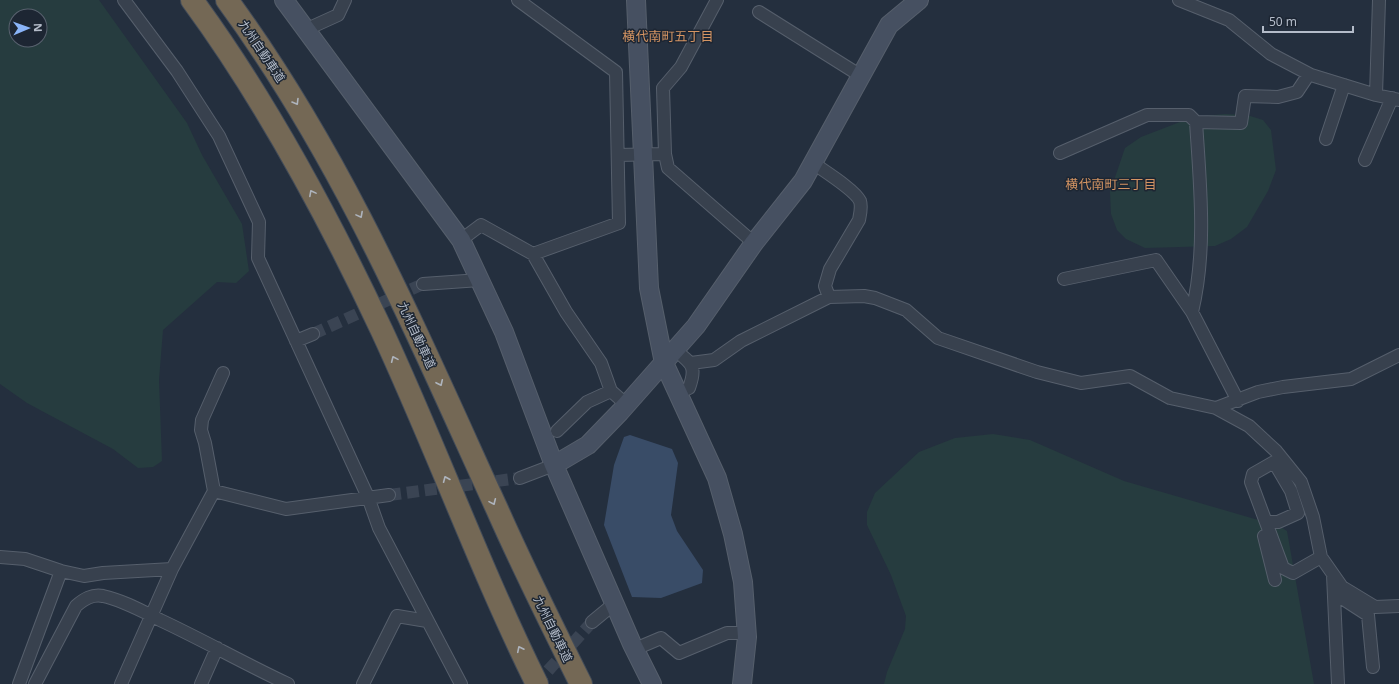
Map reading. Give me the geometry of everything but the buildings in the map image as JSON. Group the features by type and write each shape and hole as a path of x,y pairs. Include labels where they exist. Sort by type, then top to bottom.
{"highway":[{"path":"180,0 293,158"},
{"path":"192,0 214,30 293,158 382,331 518,645 538,684"},
{"name":"九州自動車道","path":"227,0 286,85 330,159 369,232 453,410 527,573 581,684"}],"street":[{"path":"124,0 177,71 220,136 259,222 258,258 368,497 379,528 461,684"},
{"path":"284,0 461,240 504,332 554,465 635,649 652,684"},
{"path":"305,30 338,15 345,0"},
{"path":"518,0 616,72 620,223 533,254"},
{"path":"636,0 649,288 664,363 717,478 731,527 742,582 747,633 742,684"},
{"path":"717,0 681,67 663,88 665,154 668,168 754,243"},
{"path":"520,478 554,465 588,445 627,405 696,326 754,243 803,181 889,25 919,0"},
{"path":"1179,0 1229,20 1271,54 1309,74 1376,95 1395,99 1365,160"},
{"path":"1376,95 1379,0"},
{"path":"758,12 861,76"},
{"path":"1196,122 1241,123 1245,96 1278,97 1297,92 1309,74"},
{"path":"1326,139 1344,85"},
{"path":"1060,153 1147,115 1189,115 1196,122 1201,206 1198,288 1192,312"},
{"path":"618,155 665,154"},
{"path":"813,163 852,192 860,201 861,212 859,220 830,269 825,286 829,297"},
{"path":"461,240 481,225 533,254 566,312 601,363 611,391 627,405"},
{"path":"1064,278 1156,260 1192,312 1238,401"},
{"path":"423,284 480,280"},
{"path":"691,363 714,360 741,341 829,297 864,296 875,298 906,310 938,338 1037,372 1081,383 1130,376 1170,398 1216,408 1249,426 1276,451 1301,482 1313,517 1321,557 1342,587 1376,607 1399,606"},
{"path":"296,341 313,334"},
{"path":"675,350 691,363 694,374 689,388 678,394"},
{"path":"1216,408 1238,401 1258,392 1283,387 1351,379 1399,355"},
{"path":"121,684 172,569 214,491 205,443 201,430 202,420 223,373"},
{"path":"557,432 587,402 611,391"},
{"path":"1275,580 1264,534 1268,526 1298,513 1291,491 1274,462 1253,474 1251,482 1268,526 1283,568 1293,572 1321,557"},
{"path":"214,491 286,509 389,495"},
{"path":"0,557 25,559 61,571 84,576 103,573 172,569"},
{"path":"19,684 61,571"},
{"path":"1333,575 1338,684"},
{"path":"1334,592 1368,615 1373,667"},
{"path":"35,684 70,615 83,599 92,596 102,596 152,616 287,684"},
{"path":"592,622 615,603"},
{"path":"363,684 396,616 427,621"},
{"path":"635,649 661,638 679,653 727,633 747,633"},
{"path":"201,684 217,648"}],"green space":[{"path":"0,0 99,0 187,123 202,155 242,224 249,271 236,283 217,282 163,330 159,380 162,461 153,467 138,468 113,449 27,403 0,384"},
{"path":"1225,114 1247,115 1263,120 1271,130 1276,170 1268,191 1247,227 1231,239 1215,246 1145,248 1126,239 1117,230 1111,214 1110,192 1125,148 1141,137 1193,117"},
{"path":"993,434 1030,440 1124,481 1279,526 1287,531 1314,684 884,684 887,672 905,629 906,616 891,575 867,525 867,512 875,493 919,452 955,438"}],"water":[{"path":"630,435 672,449 678,463 671,515 677,531 703,570 702,583 661,598 632,597 604,525 614,465 624,437"}],"tunnel":[{"path":"313,334 423,284"},
{"path":"389,495 520,478"},
{"path":"536,684 592,622"}],"district":[{"name":"横代南町五丁目","path":"668,36"},
{"name":"横代南町三丁目","path":"1111,184"}]}
